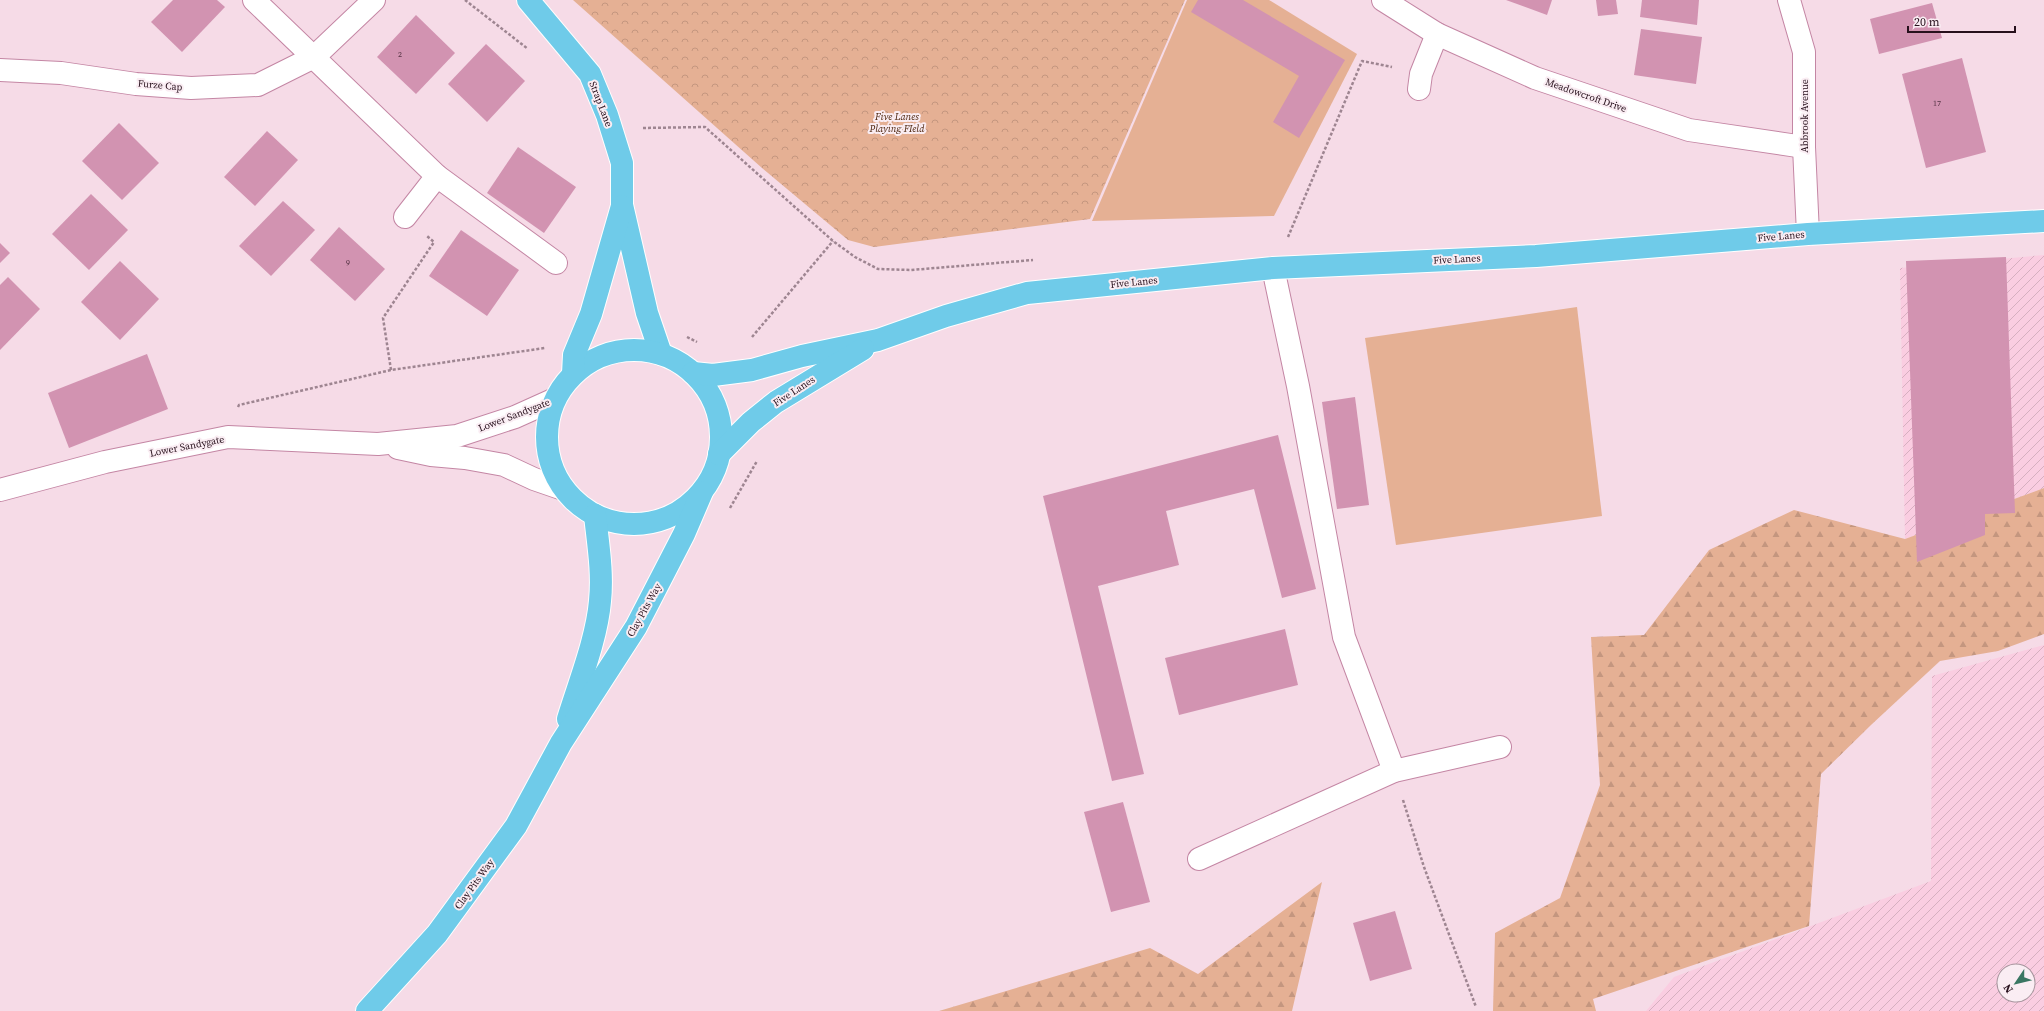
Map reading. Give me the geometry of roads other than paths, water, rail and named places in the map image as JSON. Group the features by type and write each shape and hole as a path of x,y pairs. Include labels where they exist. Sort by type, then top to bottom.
{"main road":[{"name":"Strap Lane","path":"528,0 590,74 607,115 622,163 622,205 647,313 661,354"},
{"name":"Strap Lane","path":"573,374 574,355 591,314 622,205"},
{"name":"Five Lanes","path":"693,373 714,375 752,370 802,356 878,340 946,316 1027,293 1273,268 1536,256 1808,234 2044,221"},
{"name":"Five Lanes","path":"720,454 751,422 776,402 878,340"},
{"path":"623,350 642,350 661,354 684,365 693,373 705,387 714,402 719,419 721,437 720,454 713,474 702,492 688,506 671,516 653,522 633,525 614,522 595,515 578,504 563,488 554,472 548,454 546,436 548,417 554,399 562,386 573,374 588,362 605,354 623,350"},
{"name":"Clay Pits Way","path":"367,1011 437,934 516,826 561,743 636,627 684,534 702,492"},
{"name":"Clay Pits Way","path":"561,743 594,633 600,602 601,573 595,515"}],"street":[{"path":"254,0 437,176 556,263"},
{"name":"Furze Cap","path":"0,70 61,73 136,84 191,88 258,85 314,58 374,0"},
{"name":"Meadowcroft Drive","path":"1383,0 1437,34 1535,78 1689,130 1804,147"},
{"name":"Abbrook Avenue","path":"1789,0 1804,52 1804,147 1808,234"},
{"path":"1420,81 1437,34"},
{"path":"405,217 437,176"},
{"path":"1273,268 1298,386 1344,638 1394,771"},
{"name":"Lower Sandygate","path":"0,490 105,462 228,437 378,444 457,436 509,419 554,399"},
{"name":"Lower Sandygate","path":"378,444 431,455 465,458 504,465 534,480 563,488"},
{"path":"1199,859 1394,771 1500,747"}],"park label":[{"name":"Five Lanes Playing FIeld","path":"897,122"}]}
